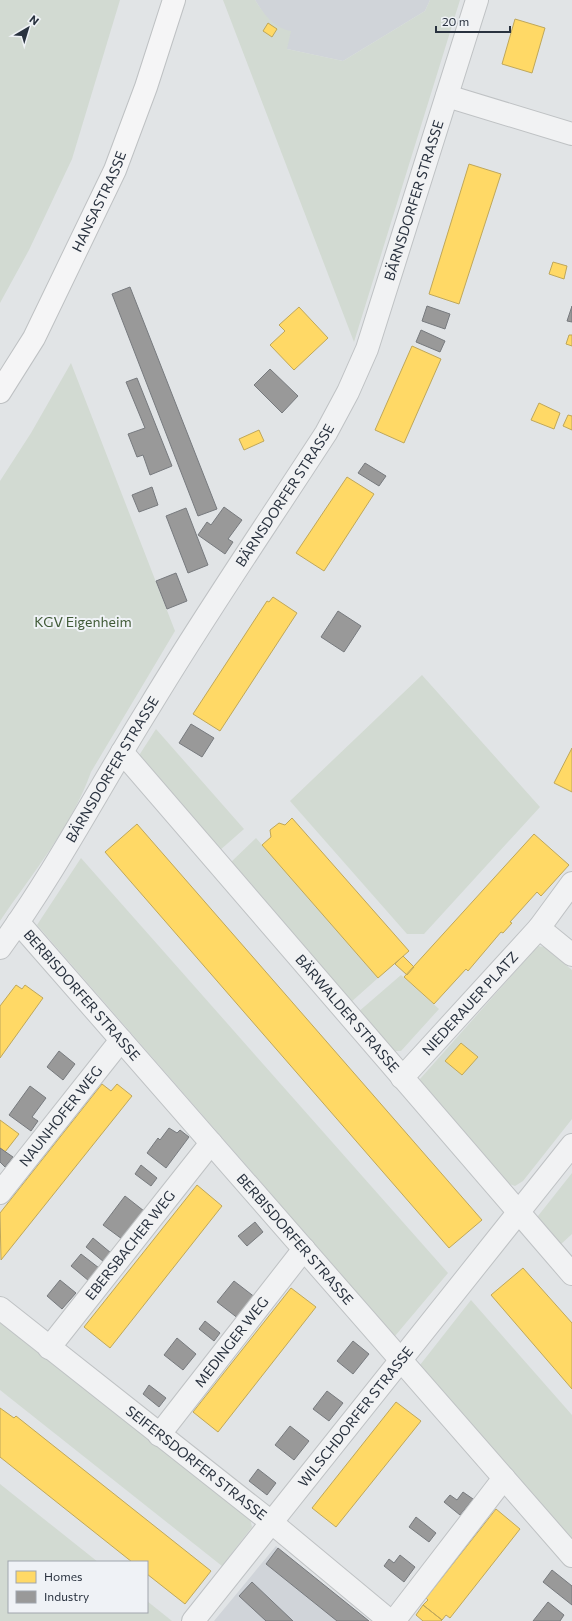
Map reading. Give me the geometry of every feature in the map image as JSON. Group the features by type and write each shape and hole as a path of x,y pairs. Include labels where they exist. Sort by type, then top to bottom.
{"main road":[{"name":"HANSASTRASSE","path":"0,392 34,338 115,170 146,87 174,0"}],"street":[{"name":"BÄRNSDORFER STRASSE","path":"0,948 18,922 150,704 326,433 348,392 367,349 476,0"},
{"path":"447,96 572,134"},
{"name":"BÄRWALDER STRASSE","path":"122,752 572,1274"},
{"name":"NIEDERAUER PLATZ","path":"402,1078 539,928 572,883"},
{"name":"BERBISDORFER STRASSE","path":"18,922 572,1556"},
{"path":"539,928 572,955"},
{"name":"NAUNHOFER WEG","path":"0,1193 121,1040"},
{"name":"EBERSBACHER WEG","path":"49,1348 211,1143"},
{"path":"518,1213 572,1145"},
{"name":"WILSCHDORFER STRASSE","path":"193,1621 518,1213"},
{"name":"MEDINGER WEG","path":"159,1435 304,1249"},
{"name":"SEIFERSDORFER STRASSE","path":"0,1308 271,1522 390,1621"},
{"path":"394,1621 504,1478"}],"shaded area":[{"path":"255,0 430,0 425,11 343,61 287,49 279,28 267,19"},
{"path":"276,1546 278,1548 369,1621 214,1621"}],"green space":[{"path":"0,0 120,0 72,159 29,250 0,303"},
{"path":"223,0 255,0 270,20 279,27 291,31 287,49 343,61 425,11 430,0 460,0 354,342"},
{"name":"KGV Eigenheim","path":"71,363 175,631 91,772 83,792 62,830 0,921 0,481 31,433"},
{"path":"422,675 540,807 424,934 407,934 290,801"},
{"path":"156,729 244,829 219,851 138,757"},
{"path":"256,838 378,978 350,1003 229,864"},
{"path":"81,858 448,1273 395,1336 37,925"},
{"path":"538,946 544,947 572,970 572,1119 523,1181 515,1186 507,1183 422,1087 420,1079"},
{"path":"401,975 439,1009 401,1051 394,1051 357,1013"},
{"path":"572,1173 572,1234 560,1245 539,1221 538,1216"},
{"path":"471,1300 572,1415 572,1541 420,1365"},
{"path":"0,1319 250,1518 252,1527 222,1566 0,1390"},
{"path":"0,1484 97,1561 8,1561 8,1613 148,1613 148,1602 172,1621 0,1621"}],"building: Homes":[{"path":"515,19 545,28 532,73 502,64"},
{"path":"268,23 277,29 272,37 263,31"},
{"path":"469,164 501,174 459,304 429,294"},
{"path":"553,262 567,266 564,279 549,274"},
{"path":"299,307 328,338 294,370 270,345 285,331 279,325"},
{"path":"569,335 572,335 572,346 566,344"},
{"path":"412,346 441,359 404,443 375,430"},
{"path":"539,403 560,413 554,429 531,420"},
{"path":"568,415 572,416 572,430 563,426"},
{"path":"259,430 264,441 244,450 239,439"},
{"path":"347,477 374,494 324,571 296,553"},
{"path":"273,597 297,613 220,731 193,714 267,601 269,602"},
{"path":"572,748 572,792 554,783"},
{"path":"292,818 409,951 378,978 262,845 271,837 270,830 279,823 285,825"},
{"path":"137,824 482,1220 449,1248 105,852"},
{"path":"534,834 569,865 541,896 537,892 510,922 512,923 503,933 501,932 468,971 466,969 434,1004 404,977"},
{"path":"403,956 414,967 407,975 395,964"},
{"path":"16,985 22,989 25,985 43,998 0,1058 0,1006"},
{"path":"461,1043 478,1057 462,1075 445,1061"},
{"path":"102,1084 111,1091 117,1084 132,1096 1,1260 0,1213"},
{"path":"0,1120 19,1134 5,1152 0,1148"},
{"path":"197,1185 222,1206 110,1348 84,1327"},
{"path":"523,1268 572,1323 572,1389 491,1295"},
{"path":"291,1288 316,1307 218,1432 193,1412"},
{"path":"396,1402 421,1421 336,1527 312,1508"},
{"path":"0,1408 14,1418 16,1416 211,1571 185,1604 148,1575 148,1561 131,1561 0,1457"},
{"path":"496,1509 520,1529 450,1618 446,1615 442,1620 423,1605 428,1600 426,1598"},
{"path":"423,1605 442,1620 423,1621 416,1615"}],"building: Industry":[{"path":"130,287 217,509 198,516 112,294"},
{"path":"427,306 450,314 445,329 422,321"},
{"path":"572,306 572,322 567,321"},
{"path":"421,330 445,341 440,352 416,342"},
{"path":"270,369 298,396 282,413 254,385"},
{"path":"137,378 172,466 150,475 143,455 137,457 128,434 145,428 126,382"},
{"path":"365,463 386,476 379,486 358,473"},
{"path":"152,487 158,505 139,512 132,495"},
{"path":"224,507 242,520 228,539 233,542 225,554 198,535 207,522 211,525"},
{"path":"186,508 208,565 188,573 166,516"},
{"path":"176,573 187,601 167,609 156,581"},
{"path":"338,611 361,626 344,652 321,637"},
{"path":"191,724 214,738 202,757 179,743"},
{"path":"59,1051 75,1064 63,1080 47,1067"},
{"path":"30,1086 46,1098 32,1117 38,1121 31,1131 9,1115"},
{"path":"169,1128 177,1133 180,1130 189,1137 166,1168 147,1153 158,1138 160,1140"},
{"path":"0,1148 13,1157 5,1167 0,1162"},
{"path":"141,1165 157,1178 151,1186 135,1174"},
{"path":"125,1196 144,1211 122,1239 103,1225"},
{"path":"255,1222 263,1232 247,1246 238,1236"},
{"path":"93,1238 111,1253 104,1262 86,1247"},
{"path":"81,1254 99,1268 89,1281 71,1266"},
{"path":"60,1280 76,1293 62,1309 47,1296"},
{"path":"234,1281 256,1298 239,1319 217,1302"},
{"path":"205,1321 220,1333 214,1341 199,1329"},
{"path":"177,1338 196,1354 183,1370 164,1355"},
{"path":"353,1341 369,1354 353,1374 337,1361"},
{"path":"149,1385 166,1398 159,1407 143,1394"},
{"path":"327,1391 343,1403 329,1421 313,1409"},
{"path":"290,1426 309,1441 294,1460 275,1445"},
{"path":"258,1469 276,1483 267,1495 249,1481"},
{"path":"463,1492 473,1499 460,1515 444,1502 450,1495 457,1500"},
{"path":"416,1517 436,1533 429,1542 409,1527"},
{"path":"278,1548 369,1621 337,1621 266,1564"},
{"path":"400,1555 415,1567 404,1582 384,1566 389,1559 394,1563"},
{"path":"552,1570 572,1586 572,1605 543,1582"},
{"path":"252,1582 293,1621 266,1621 239,1596"},
{"path":"548,1602 564,1615 560,1621 533,1621"}]}
